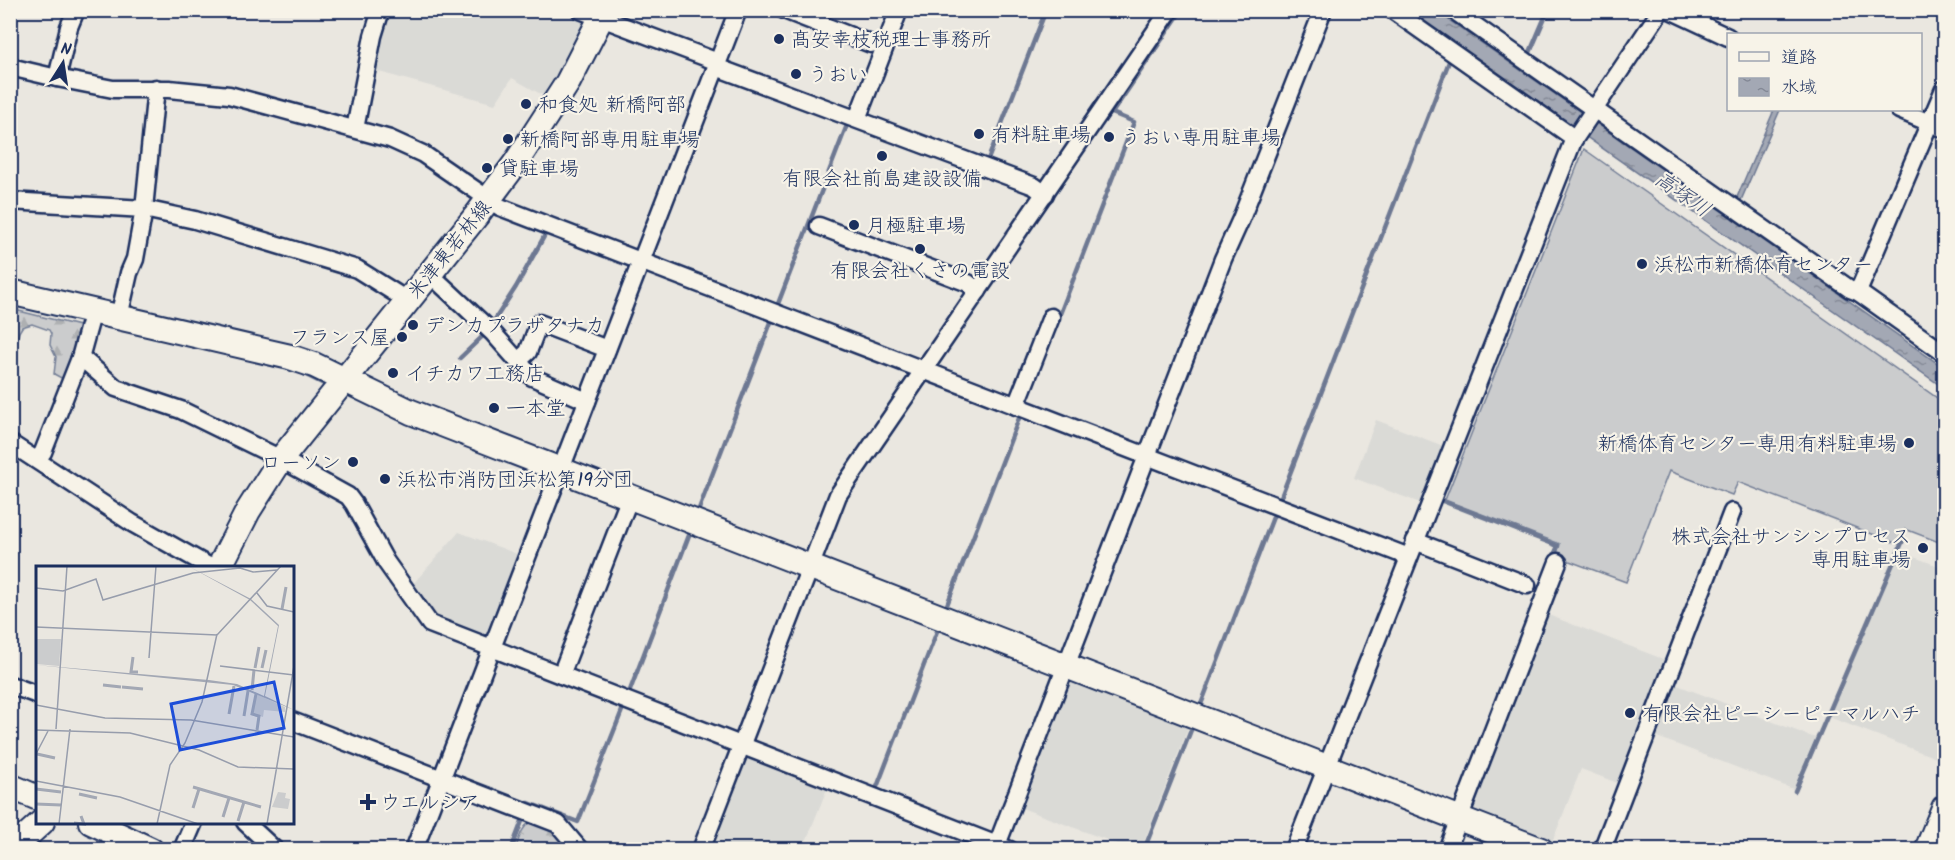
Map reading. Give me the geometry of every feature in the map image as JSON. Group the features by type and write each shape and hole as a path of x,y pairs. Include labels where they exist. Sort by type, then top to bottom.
{"street":[{"path":"57,78 69,27 76,10"},
{"path":"355,129 373,36 381,10"},
{"path":"414,849 738,10"},
{"path":"784,10 871,44"},
{"path":"857,119 899,10"},
{"path":"80,358 116,388 181,410 281,459 351,500 386,562 430,624 1001,848 1066,666 1218,270 1241,219 1323,10"},
{"path":"1392,10 1575,137"},
{"path":"1453,10 1593,112 1944,353"},
{"path":"1294,849 1575,137 1661,10"},
{"path":"1670,10 1727,37"},
{"path":"701,849 838,495 1167,12"},
{"path":"596,13 717,64 1034,186 1045,194"},
{"name":"米津東若林線","path":"220,566 248,511 281,459 516,164 552,108 596,13"},
{"path":"10,67 113,88 156,88 229,95 390,139 412,148 500,207 1147,456 1412,549 1518,576"},
{"path":"119,317 129,273 135,259 144,208 156,88"},
{"path":"1857,292 1937,126 1944,89"},
{"path":"1901,111 1937,126"},
{"path":"10,201 144,208 195,220 357,269 408,301"},
{"path":"819,226 968,283 978,291"},
{"path":"430,274 493,333 532,377 587,401"},
{"path":"10,292 290,357 314,365 411,412 1541,849"},
{"path":"37,460 43,452 80,358 93,311"},
{"path":"1016,406 1051,317"},
{"path":"518,361 528,352 540,323 607,349"},
{"path":"10,443 132,523 210,566"},
{"path":"561,675 630,497"},
{"path":"1602,849 1732,512"},
{"path":"1447,849 1558,562"},
{"path":"10,685 36,694"},
{"path":"294,721 558,824 580,849"},
{"path":"10,786 36,797"},
{"path":"1927,849 1944,808"},
{"path":"11,849 40,824"},
{"path":"95,824 151,849"},
{"path":"182,849 193,824"},
{"path":"247,824 274,849"}],"shaded area":[{"path":"386,11 556,11 585,20 587,24 546,97 512,78 495,104 372,70"},
{"path":"1376,420 1446,447 1423,504 1354,478"},
{"path":"459,532 517,554 485,636 437,617 412,585"},
{"path":"1900,552 1944,568 1944,761 1829,717"},
{"path":"1543,613 1668,661 1620,784 1581,769 1551,845 1470,813"},
{"path":"1068,679 1190,723 1141,849 1131,849 1019,807"},
{"path":"1672,683 1815,738 1793,789 1652,735"},
{"path":"745,754 828,786 803,849 727,849 710,843"}],"green space":[{"name":"浜松市新橋体育センター","path":"1584,149 1944,403 1944,544 1905,529 1898,544 1738,482 1732,495 1669,471 1626,582 1556,556 1560,544 1445,500"},
{"path":"11,309 79,326 82,331 67,377 63,379 54,374 56,357 50,345 49,330 32,324 22,327 19,332 11,366"},
{"path":"532,821 548,825 574,850 515,850 523,830"}],"water":[{"name":"高塚川","path":"1407,11 1436,11 1729,216 1774,111 1780,111 1733,219 1944,368 1944,388"}],"waterway":[{"path":"987,162 1046,10"},
{"path":"1058,319 1134,122 1112,113 1182,10"},
{"path":"1528,57 1548,10"},
{"path":"1279,502 1450,59"},
{"path":"1942,75 1944,71"},
{"path":"776,309 847,125"},
{"path":"492,324 546,233"},
{"path":"697,514 773,317"},
{"path":"460,358 487,332"},
{"path":"304,374 324,384"},
{"path":"945,610 1021,413"},
{"path":"1441,497 1440,500 1558,546 1552,560"},
{"path":"1200,707 1275,512"},
{"path":"629,693 691,530"},
{"path":"1795,791 1904,538"},
{"path":"877,787 939,626"},
{"path":"528,807 529,803 578,822 623,708"},
{"path":"1144,850 1193,725"},
{"path":"511,850 524,816"}],"place":[{"name":"髙安幸枝税理士事務所","path":"779,39"},
{"name":"うおい","path":"796,74"},
{"name":"和食処 新橋阿部","path":"526,104"},
{"name":"有料駐車場","path":"979,134"},
{"name":"うおい専用駐車場","path":"1109,137"},
{"name":"新橋阿部専用駐車場","path":"508,139"},
{"name":"有限会社前島建設設備","path":"882,156"},
{"name":"貸駐車場","path":"487,168"},
{"name":"月極駐車場","path":"854,225"},
{"name":"有限会社くさの電設","path":"920,249"},
{"name":"浜松市新橋体育センター","path":"1642,264"},
{"name":"デンカプラザタナカ","path":"413,325"},
{"name":"フランス屋","path":"402,337"},
{"name":"イチカワ工務店","path":"393,373"},
{"name":"一本堂","path":"494,408"},
{"name":"新橋体育センター専用有料駐車場","path":"1909,443"},
{"name":"ローソン","path":"353,462"},
{"name":"浜松市消防団浜松第19分団","path":"385,479"},
{"name":"株式会社サンシンプロセス 専用駐車場","path":"1923,548"},
{"name":"有限会社ピーシーピーマルハチ","path":"1630,713"},
{"name":"ウエルシア","path":"368,802"}]}
